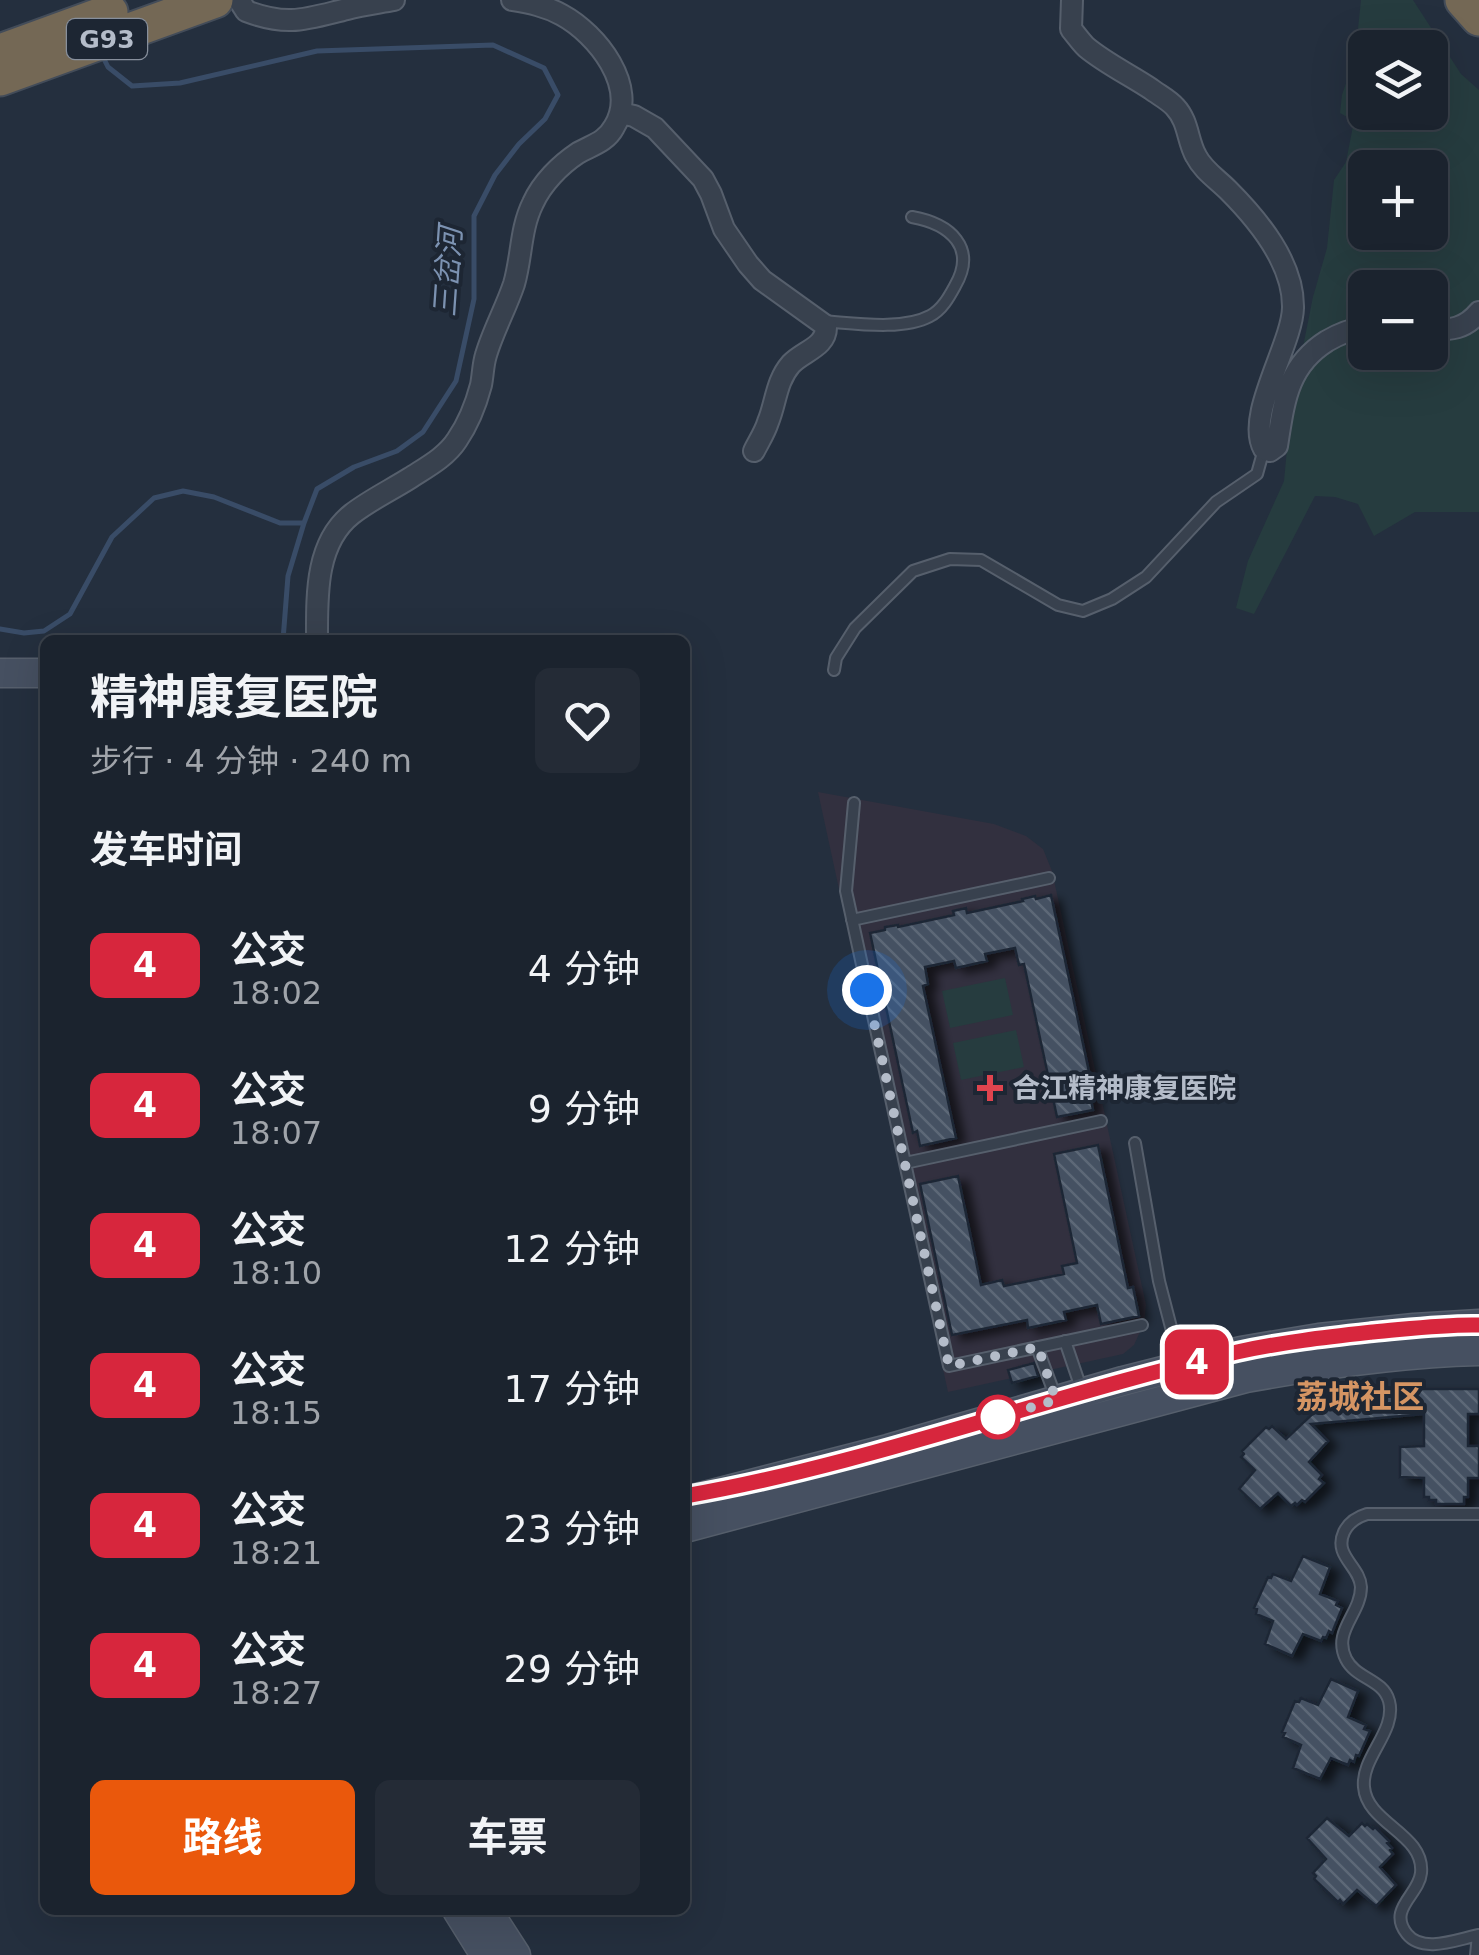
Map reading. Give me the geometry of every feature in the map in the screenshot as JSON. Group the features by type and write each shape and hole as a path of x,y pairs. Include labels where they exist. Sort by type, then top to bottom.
{"highway":[{"path":"35,39 120,0"},
{"name":"G93","path":"0,52 144,0"},
{"name":"G93","path":"0,78 215,0"},
{"path":"1463,0 1479,18"}],"main road":[{"path":"0,672 40,673"},
{"path":"690,1527 1184,1379 1240,1351 1319,1338 1479,1324"},
{"path":"690,1497 888,1449 1070,1396 1184,1379 1246,1378 1323,1364 1479,1352"},
{"path":"460,1915 485,1955"},
{"path":"490,1915 516,1955"}],"street":[{"path":"240,0 246,11 262,18 288,21 309,20 394,0"},
{"path":"317,635 321,565 334,532 352,514 442,458 457,441 472,412 486,354 514,283 533,202 552,174 605,140 620,113 622,93 616,74 603,51 580,26 548,9 512,0"},
{"path":"1072,0 1071,29 1086,47 1174,105 1187,123 1195,156 1258,224 1280,259 1290,284 1293,310 1264,405 1260,425 1264,449 1270,451 1277,446 1288,390 1298,367 1313,350 1348,331"},
{"path":"620,113 654,128 703,179 724,229 762,280 826,326 827,334 815,347 790,364 754,451"},
{"path":"1448,329 1470,322 1479,312"}],"lane":[{"path":"820,321 904,324 931,316 946,302 964,270 964,254 943,228 912,217"},
{"path":"834,670 836,658 855,628 913,570 950,560 982,560 1058,606 1083,611 1112,599 1146,578 1216,502 1257,474 1264,449"},
{"path":"854,803 846,891 949,1366 1142,1325"},
{"path":"852,920 1049,878"},
{"path":"905,1163 1100,1121"},
{"path":"1135,1143 1160,1281 1184,1379"},
{"path":"1065,1341 1070,1396"},
{"path":"1038,1347 1070,1396"},
{"path":"1476,1955 1478,1935 1421,1944 1409,1936 1402,1924 1401,1909 1418,1884 1422,1867 1417,1852 1370,1806 1364,1789 1365,1773 1388,1722 1390,1706 1380,1686 1352,1669 1344,1654 1342,1636 1360,1598 1361,1585 1343,1554 1342,1540 1353,1520 1368,1514 1479,1514"}],"shaded area":[{"name":"合江精神康复医院","path":"818,792 994,824 1026,836 1043,849 1052,871 1146,1305 1144,1323 1134,1345 1123,1354 948,1392"}],"green space":[{"path":"1361,0 1413,0 1432,30 1358,30"},
{"path":"1448,54 1461,74 1479,90 1479,512 1415,512 1374,536 1358,504 1315,496 1254,614 1236,608 1248,561 1284,481 1291,407 1327,248 1334,180 1348,152 1348,250 1448,250 1448,150 1348,150 1352,130 1448,130"},
{"path":"1348,77 1348,117 1340,113"},
{"path":"1005,978 1013,1015 950,1028 942,991"},
{"path":"1016,1030 1024,1067 961,1080 953,1043"}],"building":[{"path":"1051,895 1094,1095 1090,1095 1093,1110 1057,1117 1024,964 1019,965 1015,948 985,954 987,961 956,968 954,961 925,967 928,984 923,986 956,1138 920,1146 917,1131 913,1133 870,933 954,915 953,911 966,908 967,913"},
{"path":"1098,1145 1128,1288 1133,1287 1139,1316 1101,1324 1097,1305 1064,1312 1066,1320 1028,1328 1027,1320 952,1335 920,1184 958,1176 981,1285 1002,1280 1004,1286 1064,1274 1062,1266 1077,1263 1054,1154"},
{"path":"1034,1363 1038,1376 1012,1383 1008,1370"},
{"path":"1405,1389 1479,1389 1479,1414 1468,1414 1468,1446 1479,1446 1479,1478 1468,1478 1464,1504 1436,1504 1436,1500 1424,1497 1424,1478 1400,1477 1400,1447 1424,1446 1424,1414 1311,1424 1328,1441 1309,1462 1322,1475 1319,1479 1324,1483 1305,1502 1291,1506 1278,1493 1260,1509 1239,1489 1255,1470 1241,1457 1242,1451 1266,1427 1272,1426 1286,1439 1319,1408 1324,1397"},
{"path":"1303,1556 1330,1567 1320,1594 1338,1601 1336,1605 1342,1608 1332,1633 1329,1631 1321,1641 1303,1634 1292,1656 1265,1644 1273,1621 1256,1614 1254,1608 1268,1577 1273,1574 1291,1581"},
{"path":"1331,1679 1358,1691 1348,1717 1370,1731 1354,1762 1350,1760 1348,1765 1331,1758 1320,1779 1293,1768 1301,1745 1283,1737 1282,1732 1295,1701 1301,1698 1318,1705"},
{"path":"1327,1818 1349,1836 1362,1823 1375,1827 1389,1841 1393,1854 1380,1867 1396,1885 1376,1906 1357,1890 1343,1904 1338,1902 1314,1879 1313,1873 1326,1859 1307,1838"}],"waterway":[{"name":"三岔河","path":"0,629 44,631 70,614 112,537 154,498 183,491 214,497 280,523 304,523 317,489 354,467 397,451 423,432 456,381 474,299 474,216 495,175 545,119 558,95 544,68 493,45 317,51 180,83 132,86 108,67 102,55"},
{"path":"283,635 288,576 304,523"}],"bus line":[{"name":"4","path":"690,1495 735,1488 888,1449 1240,1351 1319,1338 1479,1325"}],"place":[{"name":"合江精神康复医院","path":"990,1088"}],"district":[{"name":"荔城社区","path":"1360,1397"}],"route":[{"path":"867,990 949,1366 1038,1347 1056,1400 989,1420 998,1417"}]}
